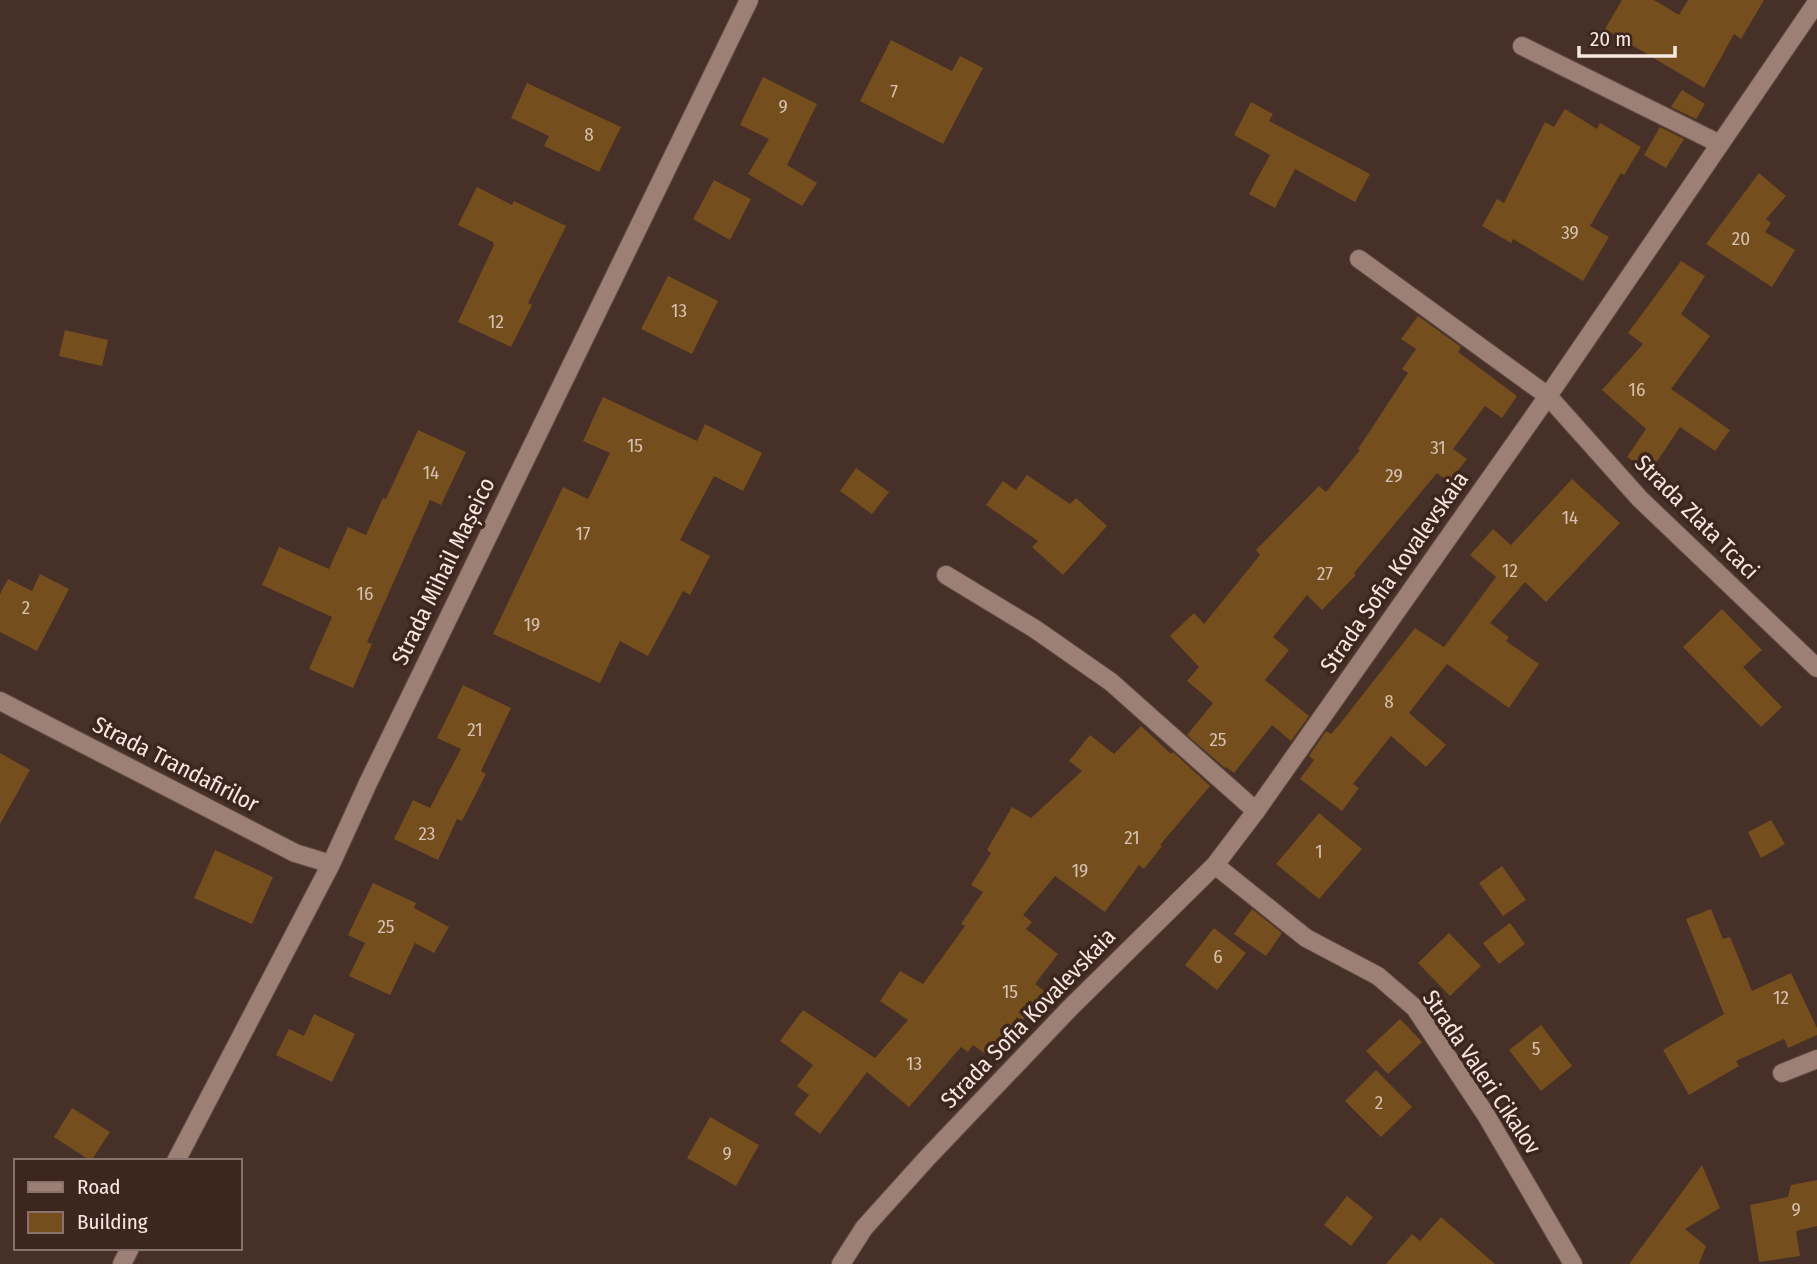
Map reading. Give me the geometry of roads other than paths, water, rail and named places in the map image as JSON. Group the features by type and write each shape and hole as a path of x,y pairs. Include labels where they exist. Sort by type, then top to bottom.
{"street":[{"name":"Strada Mihail Mașeico","path":"177,1159 331,864 749,0"},
{"name":"Strada Sofia Kovalevskaia","path":"841,1264 864,1228 928,1157 1070,1008 1215,865 1256,811 1548,396 1817,2"},
{"path":"1522,46 1720,144"},
{"path":"1359,259 1548,396"},
{"name":"Strada Zlata Tcaci","path":"1548,396 1640,499 1817,667"},
{"path":"946,575 1035,629 1111,682 1256,811"},
{"name":"Strada Trandafirilor","path":"0,701 295,853 331,864"},
{"name":"Strada Valeri Cikalov","path":"1215,865 1306,938 1378,976 1415,1008 1486,1115 1573,1264"},
{"path":"1782,1073 1817,1059"}]}
